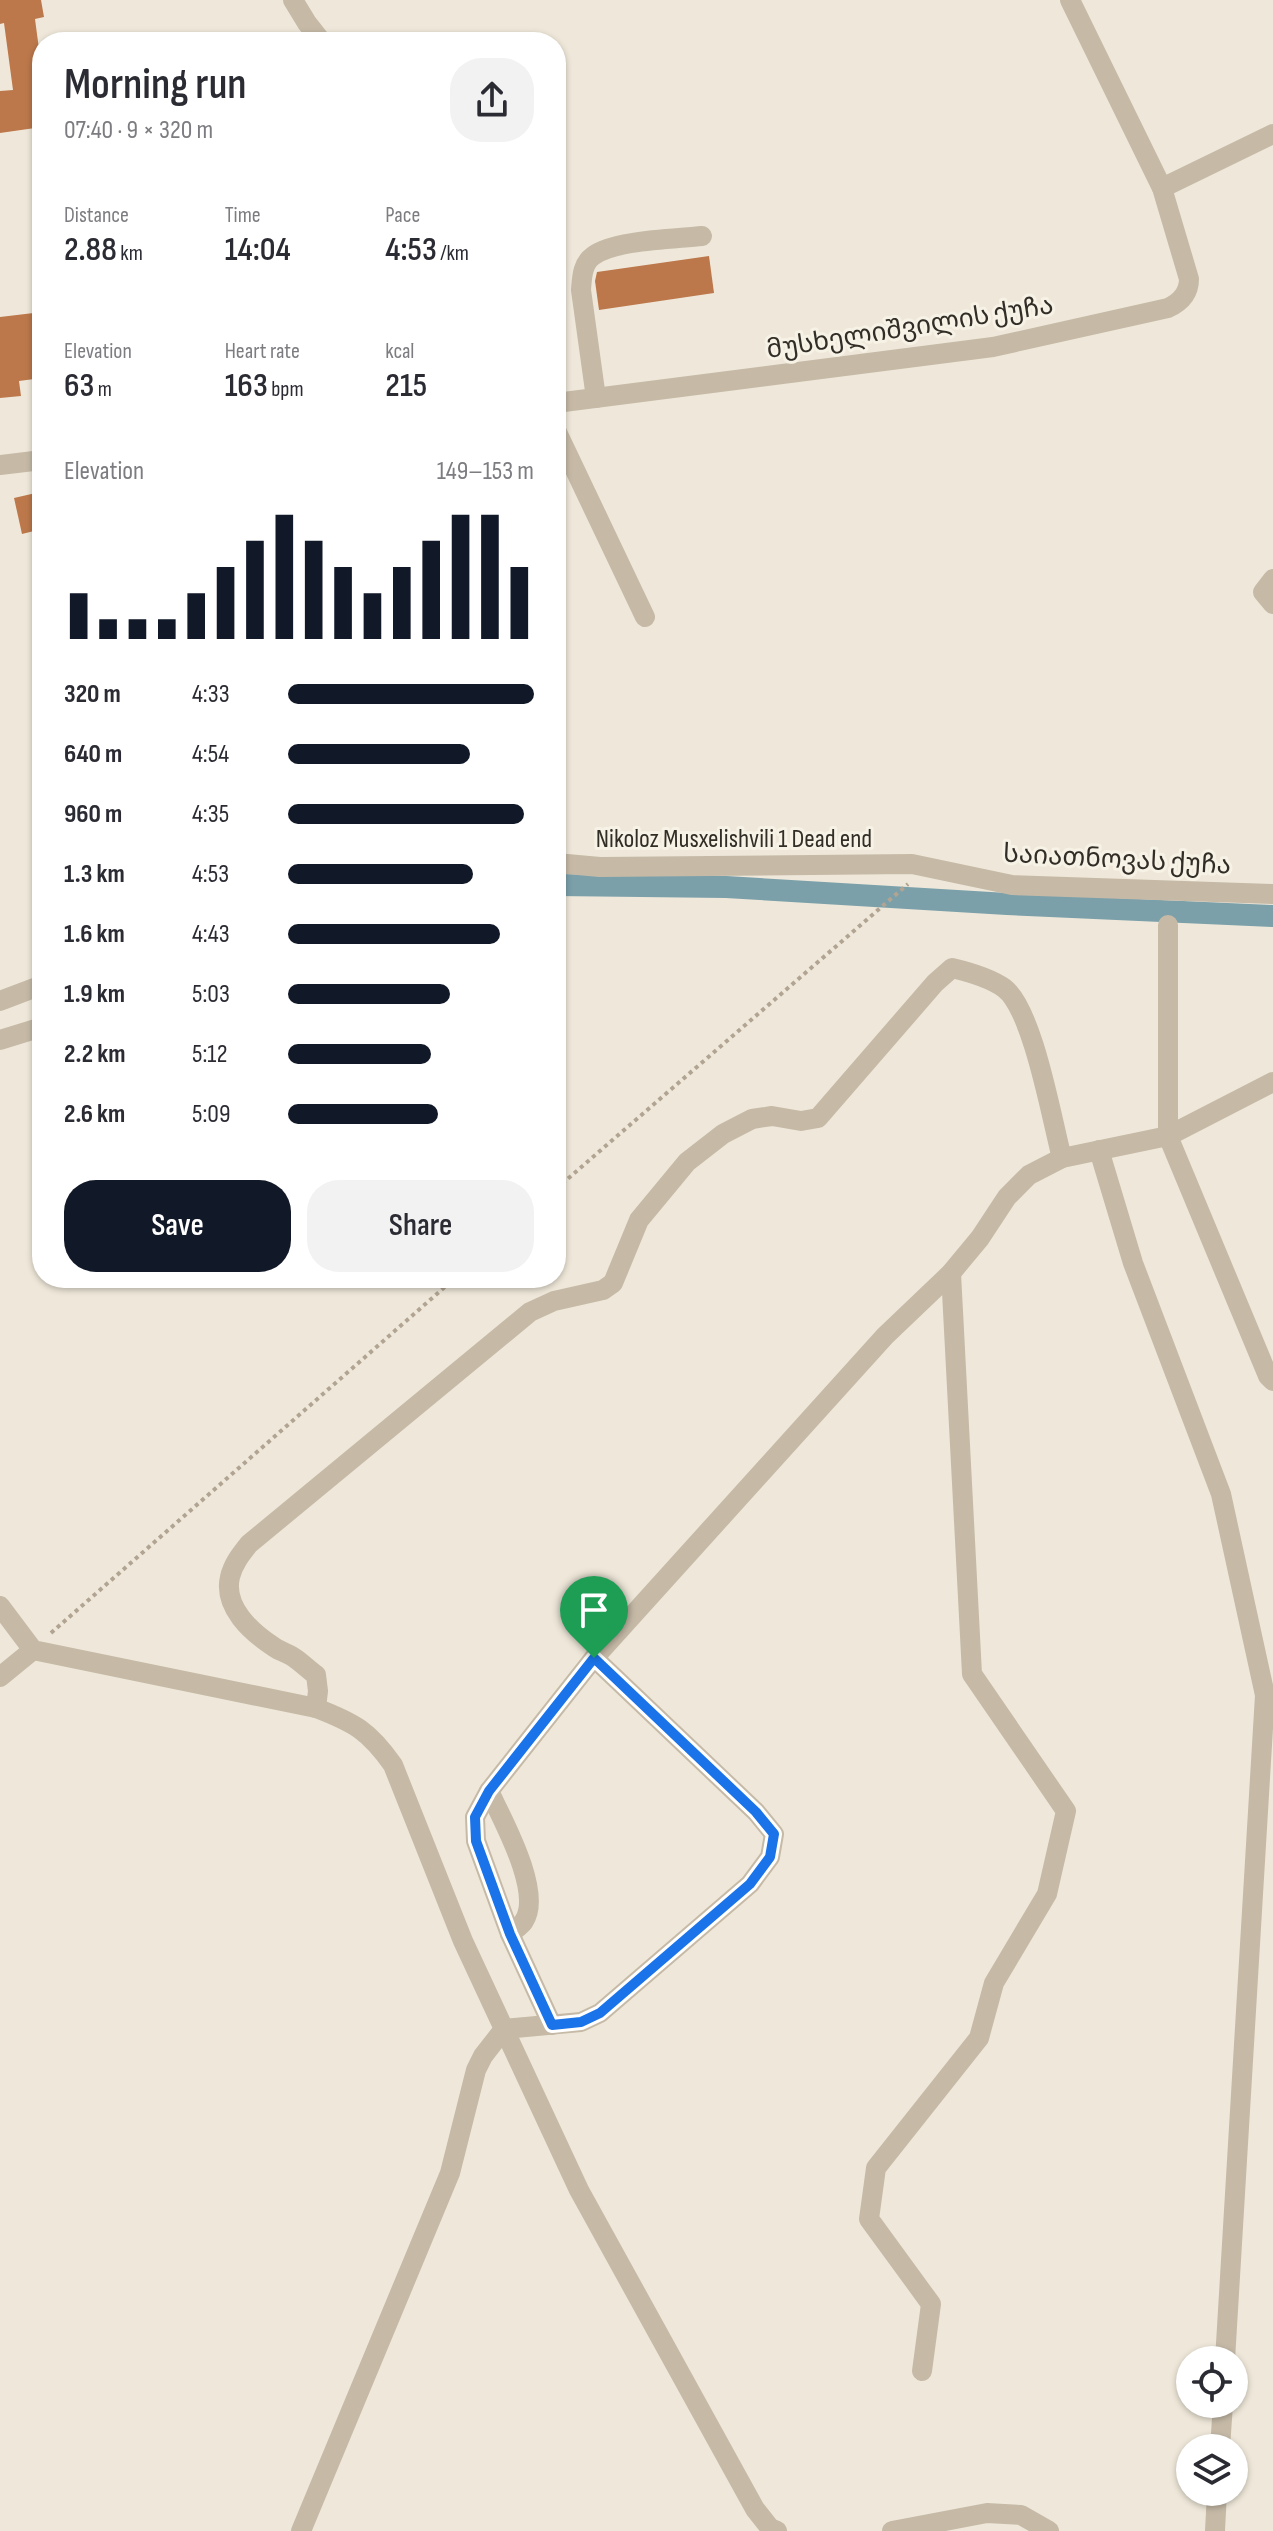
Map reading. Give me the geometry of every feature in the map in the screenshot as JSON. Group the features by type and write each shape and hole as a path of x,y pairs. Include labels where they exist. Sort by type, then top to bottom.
{"street":[{"path":"293,0 314,32"},
{"name":"მუსხელიშვილის ქუჩა","path":"566,402 993,347 1168,308 1185,296 1189,279 1162,188 1070,0"},
{"path":"1162,188 1273,134"},
{"path":"596,398 581,290 586,263 609,247 702,236"},
{"path":"566,451 645,617"},
{"path":"0,465 32,461"},
{"path":"1273,579 1263,592 1273,604"},
{"name":"Nikoloz Musxelishvili 1 Dead end","path":"566,864 913,871"},
{"name":"საიათნოვას ქუჩა","path":"913,871 1012,885 1273,894"},
{"path":"1168,925 1168,1136 1268,1376 1273,1381"},
{"path":"316,1708 316,1675 294,1657 254,1634 240,1617 231,1597 229,1579 249,1544 530,1312 554,1301 603,1290 613,1283 639,1220 687,1162 723,1134 752,1119 772,1116 801,1121 818,1118 935,983 952,968 1006,989 1027,1021 1062,1158"},
{"path":"0,1001 32,989"},
{"path":"0,1040 32,1030"},
{"path":"552,2025 510,1934 476,1841 475,1817 489,1791 594,1658 885,1336 951,1273 980,1238 1007,1197 1029,1175 1062,1158 1168,1136 1273,1082"},
{"path":"1099,1150 1133,1263 1221,1494 1265,1695 1226,2346"},
{"path":"922,2371 931,2304 869,2219 876,2168 979,2038 994,1983 1047,1894 1066,1811 972,1674 951,1273"},
{"path":"0,1606 33,1650 316,1708 350,1721 376,1740 393,1765 463,1941 586,2204 755,2509 770,2528 777,2531"},
{"path":"0,1677 33,1650"},
{"path":"301,2531 450,2173 476,2070 483,2056 504,2029 581,2022 600,2013 750,1884 770,1857 774,1834 756,1812 594,1658"},
{"path":"489,1791 527,1881 529,1907 524,1922 510,1934"},
{"path":"1215,2531 1216,2506"},
{"path":"892,2531 987,2513 1021,2515 1049,2531"}],"path":[{"path":"566,1180 847,937 913,871"},
{"path":"33,1650 444,1288"}],"building":[{"path":"0,0 41,0 44,17 35,19 37,32 32,32 32,128 0,133 0,91 13,90 4,23 0,24"},
{"path":"709,256 714,293 599,310 595,281 597,272"},
{"path":"32,313 32,379 19,381 21,396 0,398 0,317"},
{"path":"32,494 32,532 22,534 14,498"}],"waterway":[{"path":"566,885 726,887 1273,916"}],"route":[{"path":"594,1658 756,1812 774,1834 770,1857 750,1884 600,2013 581,2022 552,2025 510,1934 476,1841 475,1817 489,1791 594,1658"}]}
